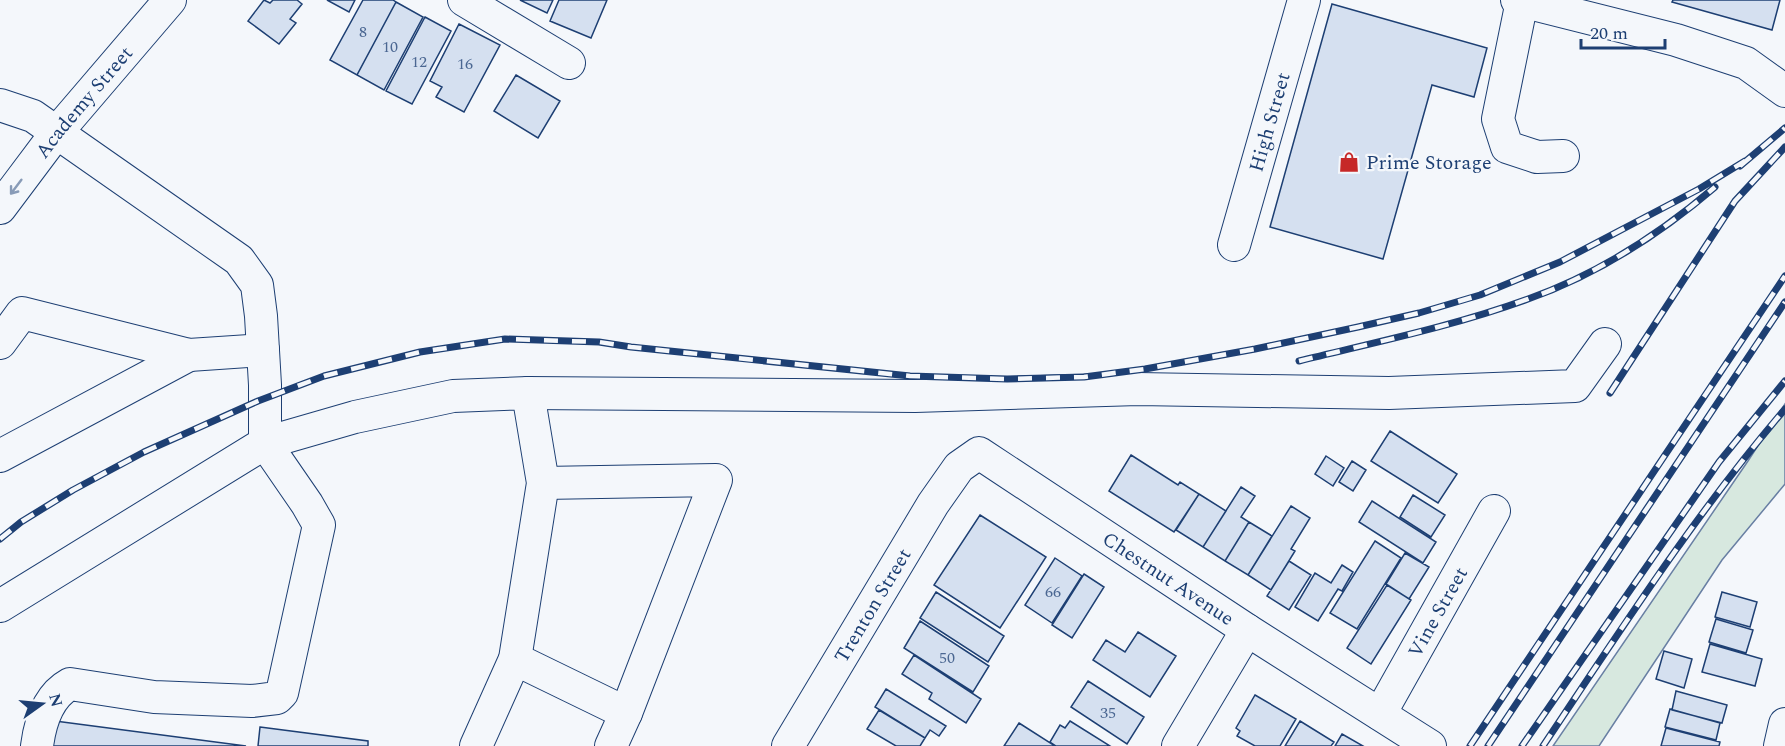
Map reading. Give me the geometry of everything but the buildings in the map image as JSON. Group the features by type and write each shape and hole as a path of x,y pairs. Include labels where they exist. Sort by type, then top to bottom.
{"street":[{"name":"Academy Street","path":"0,208 57,132 170,0"},
{"path":"464,0 569,63"},
{"name":"High Street","path":"1234,245 1304,0"},
{"path":"1563,156 1537,157 1507,147 1498,119 1520,1 1684,42 1746,63 1781,88"},
{"path":"0,105 33,116 239,260 257,285 263,350 265,443 319,525 282,693 277,698 252,701 153,697 70,684 62,688 54,698 40,723 37,746"},
{"path":"0,343 22,313 189,355 263,350"},
{"path":"0,606 265,443 355,417 453,396 528,393 915,396 1138,389 1389,393 1575,386 1605,344"},
{"path":"0,456 189,355"},
{"path":"477,746 514,659 543,483 528,393"},
{"name":"Chestnut Avenue","path":"959,467 979,453 1247,630 1426,743"},
{"name":"Trenton Street","path":"788,746 933,504 959,467"},
{"path":"543,483 716,480 626,713 611,746"},
{"name":"Vine Street","path":"1380,714 1494,511"},
{"path":"1178,746 1247,630"},
{"path":"514,659 626,713"},
{"path":"1780,746 1785,724"}],"shaded area":[{"path":"1785,404 1785,484 1722,560 1599,746 1553,746 1748,461"}],"railway":[{"path":"1740,166 1785,128"},
{"path":"1610,393 1735,201 1785,147"},
{"path":"0,539 21,522 73,490 144,452 258,401 324,376 420,352 505,339 599,342 910,376 1007,379 1084,377 1145,369 1358,327 1419,313 1480,295 1560,262 1699,189 1745,161"},
{"path":"1299,361 1500,309 1553,289 1603,265 1650,237 1715,187"},
{"path":"1470,746 1785,276"},
{"path":"1488,746 1785,302"},
{"path":"1522,746 1719,462 1785,381"},
{"path":"1543,746 1689,531 1785,409"}],"place":[{"name":"Prime Storage","path":"1349,162"}]}
